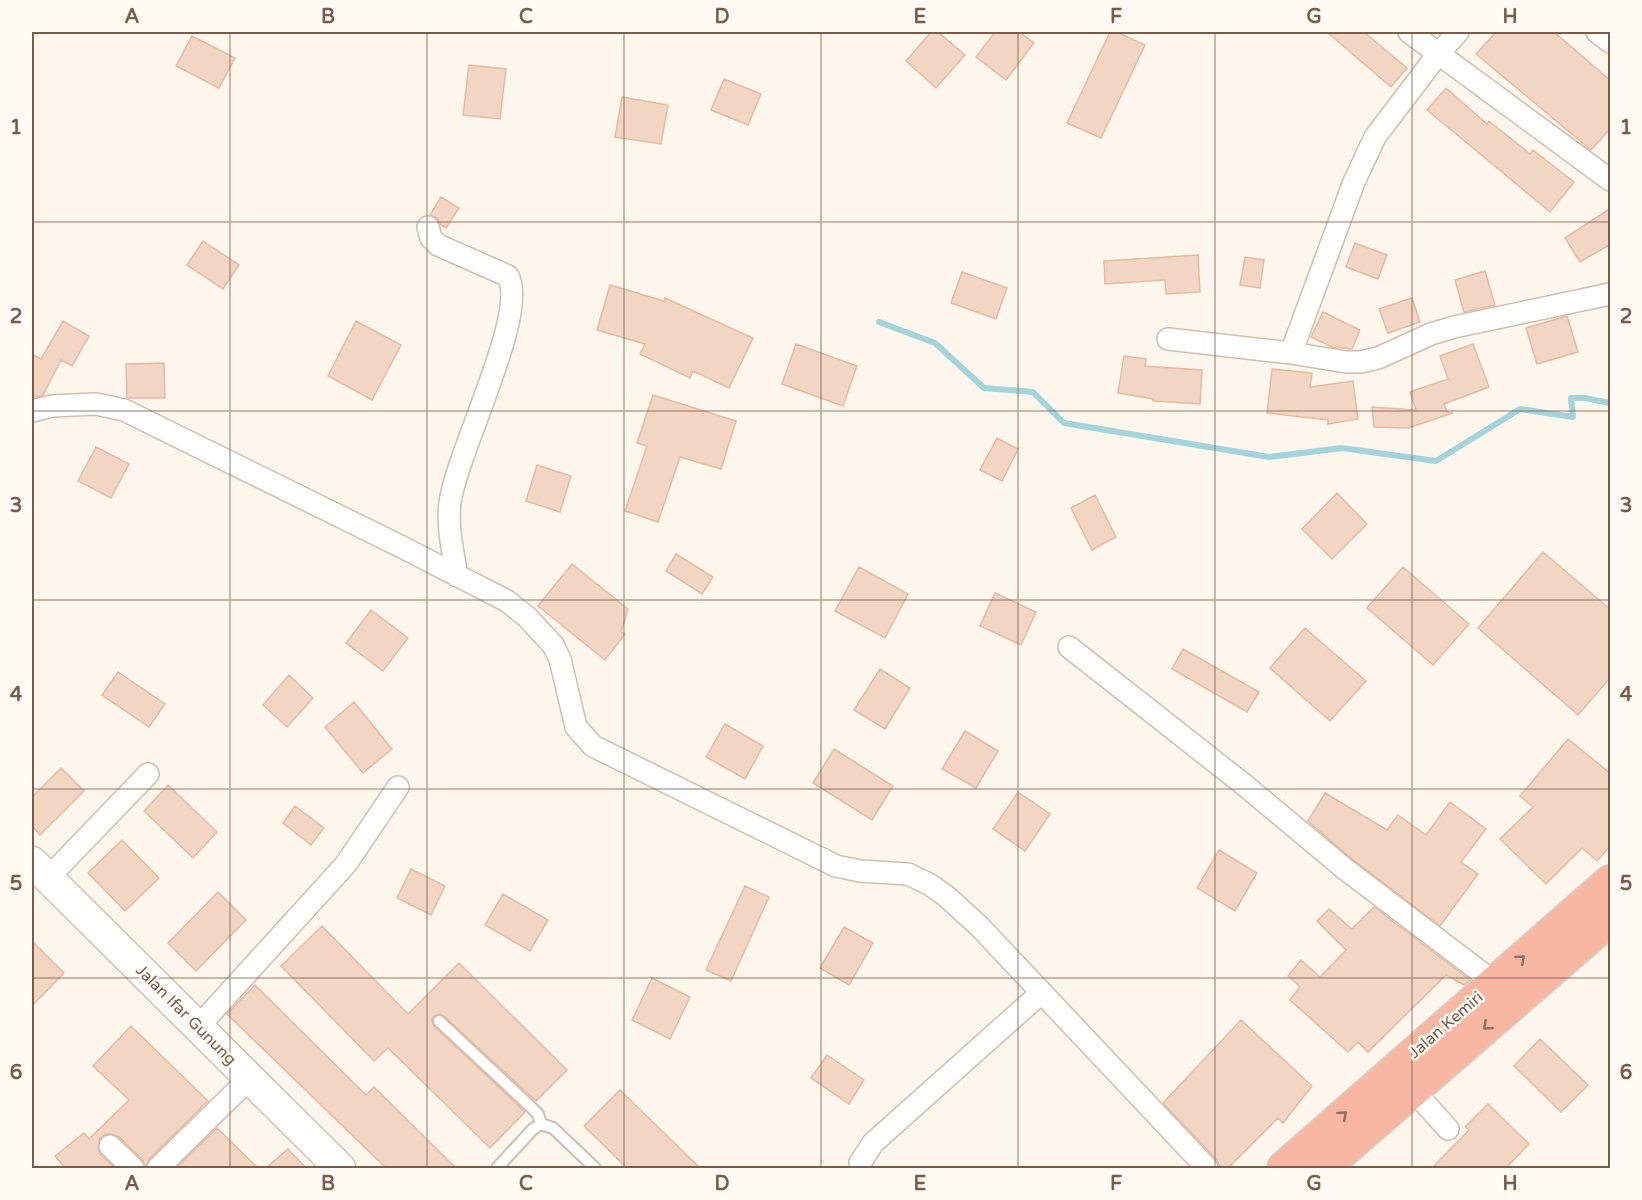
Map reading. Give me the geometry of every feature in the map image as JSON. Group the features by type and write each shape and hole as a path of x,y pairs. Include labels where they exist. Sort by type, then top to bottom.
{"highway":[{"name":"Jalan Kemiri","path":"1284,1168 1326,1160 1413,1090 1611,882"},
{"name":"Jalan Kemiri","path":"1326,1160 1506,992 1611,919"}],"street":[{"path":"1409,32 1611,180"},
{"path":"1291,353 1354,182 1375,137 1438,54 1458,32"},
{"path":"1597,32 1611,42"},
{"path":"428,227 431,238 438,245 508,276 512,283 513,301 506,336 457,473 450,503 451,535 457,576"},
{"path":"1168,339 1361,362 1378,358 1431,334 1454,327 1611,294"},
{"path":"32,411 52,406 96,404 124,410 337,514 507,601 527,617 552,645 561,659 576,727 592,746 836,866 860,871 908,874 929,884 979,926 1207,1168"},
{"path":"1069,647 1242,783 1345,869 1506,992"},
{"path":"40,870 148,774"},
{"path":"198,1027 346,864 398,787"},
{"name":"Jalan Ifar Gunung","path":"40,870 340,1168"},
{"path":"861,1168 860,1163 873,1143 1041,993"},
{"path":"158,1168 250,1078"},
{"path":"1413,1090 1448,1128"},
{"path":"110,1146 133,1168"}],"lane":[{"path":"439,1021 533,1108 541,1124"},
{"path":"497,1168 533,1128 541,1124 554,1128 595,1168"}],"building":[{"path":"931,32 938,32 965,55 936,88 906,61"},
{"path":"995,32 1019,32 1034,43 1006,80 976,57"},
{"path":"1110,32 1117,32 1145,45 1101,138 1067,123"},
{"path":"1327,32 1364,32 1407,68 1391,87"},
{"path":"1496,32 1554,32 1611,81 1611,128 1591,150 1476,54"},
{"path":"192,36 235,58 219,88 176,66"},
{"path":"469,65 506,69 500,119 463,115"},
{"path":"724,79 761,94 748,125 711,110"},
{"path":"1446,88 1487,124 1489,121 1530,154 1533,150 1574,182 1550,212 1427,110"},
{"path":"622,97 668,105 661,144 615,137"},
{"path":"441,197 459,208 446,228 437,218 430,215"},
{"path":"1611,208 1611,244 1580,262 1565,238"},
{"path":"203,241 239,265 223,289 187,265"},
{"path":"1355,243 1387,255 1378,279 1346,267"},
{"path":"1198,255 1200,292 1166,294 1165,280 1105,284 1104,261"},
{"path":"1245,257 1264,260 1260,288 1240,285"},
{"path":"1485,271 1495,305 1464,312 1455,280"},
{"path":"962,272 1007,288 996,319 951,303"},
{"path":"610,285 664,301 665,298 753,338 729,388 693,371 690,378 640,354 645,344 597,330"},
{"path":"1412,298 1420,322 1388,333 1379,309"},
{"path":"1323,312 1360,330 1352,349 1332,347 1311,337"},
{"path":"1567,316 1578,352 1537,364 1526,328"},
{"path":"63,321 89,336 72,366 61,360 43,395 32,398 32,354 41,359"},
{"path":"356,321 401,345 372,400 328,376"},
{"path":"796,344 857,366 843,406 782,384"},
{"path":"1473,344 1489,387 1444,404 1447,412 1453,413 1408,428 1374,427 1372,407 1416,410 1410,392 1448,379 1440,356"},
{"path":"1124,356 1146,359 1145,366 1202,370 1200,404 1153,401 1153,399 1118,393"},
{"path":"164,363 165,398 127,398 126,364"},
{"path":"1272,369 1312,373 1310,387 1353,381 1358,419 1328,424 1328,420 1267,413"},
{"path":"653,395 736,421 721,469 680,457 658,522 625,511 647,446 637,443"},
{"path":"997,438 1018,449 1002,481 980,470"},
{"path":"96,447 129,464 111,498 78,481"},
{"path":"537,465 571,476 560,512 526,501"},
{"path":"1337,493 1367,524 1332,559 1302,529"},
{"path":"1095,495 1116,537 1092,550 1071,508"},
{"path":"1543,552 1611,610 1611,677 1578,715 1478,628"},
{"path":"676,554 713,577 702,594 666,571"},
{"path":"572,564 628,609 621,632 625,634 605,660 538,606"},
{"path":"859,567 908,594 885,638 835,611"},
{"path":"1403,567 1469,624 1433,665 1367,608"},
{"path":"995,593 1036,612 1021,645 980,626"},
{"path":"371,610 408,638 383,671 346,643"},
{"path":"1305,628 1366,681 1330,721 1270,668"},
{"path":"1183,649 1259,692 1247,712 1172,669"},
{"path":"880,669 910,688 885,729 854,710"},
{"path":"118,672 165,704 149,727 102,695"},
{"path":"289,675 313,698 287,727 263,705"},
{"path":"354,702 392,749 363,773 325,727"},
{"path":"725,724 763,746 745,779 706,757"},
{"path":"965,731 998,751 976,788 942,769"},
{"path":"1568,739 1611,774 1611,845 1597,861 1582,848 1546,884 1500,839 1533,807 1520,796"},
{"path":"834,749 893,786 872,820 813,783"},
{"path":"61,768 84,791 40,835 32,826 32,797"},
{"path":"168,785 217,832 193,858 144,811"},
{"path":"1018,792 1050,814 1025,851 993,829"},
{"path":"1325,793 1387,830 1398,815 1426,835 1450,802 1486,829 1461,862 1478,874 1440,926 1351,858 1308,821"},
{"path":"295,806 324,828 311,845 283,823"},
{"path":"122,840 159,878 125,911 88,873"},
{"path":"1219,850 1257,873 1235,911 1197,888"},
{"path":"411,869 445,886 431,915 397,898"},
{"path":"745,886 769,897 731,981 706,970"},
{"path":"218,892 246,920 196,971 168,943"},
{"path":"503,894 548,920 530,951 485,925"},
{"path":"1374,907 1470,980 1464,985 1446,975 1368,1052 1358,1042 1348,1052 1290,1000 1300,987 1288,976 1301,960 1320,977 1346,950 1317,921 1329,909 1352,929"},
{"path":"322,926 408,1014 459,963 567,1070 536,1101 444,1016 440,1014 434,1016 432,1020 434,1026 525,1112 490,1148 388,1048 374,1061 281,966"},
{"path":"844,927 873,943 849,985 820,968"},
{"path":"32,941 64,973 32,1006"},
{"path":"652,978 690,997 670,1039 632,1020"},
{"path":"255,985 366,1095 374,1087 456,1168 386,1168 227,1014"},
{"path":"1241,1020 1312,1086 1283,1123 1278,1118 1228,1168 1221,1168 1216,1159 1163,1103"},
{"path":"131,1026 208,1101 149,1159 146,1168 142,1159 119,1137 106,1134 100,1138 98,1149 115,1168 65,1168 55,1156 84,1133 89,1139 129,1100 93,1066"},
{"path":"1540,1039 1588,1085 1561,1112 1514,1066"},
{"path":"827,1055 864,1080 849,1104 811,1078"},
{"path":"620,1090 700,1168 627,1168 584,1126"},
{"path":"1488,1104 1529,1144 1506,1168 1432,1168 1469,1130 1465,1127"},
{"path":"217,1128 258,1168 176,1168"},
{"path":"288,1149 306,1168 266,1168"}],"waterway":[{"path":"879,322 935,343 984,388 1033,392 1064,423 1269,457 1342,448 1436,461 1520,409 1573,417 1571,398 1610,403"}]}
